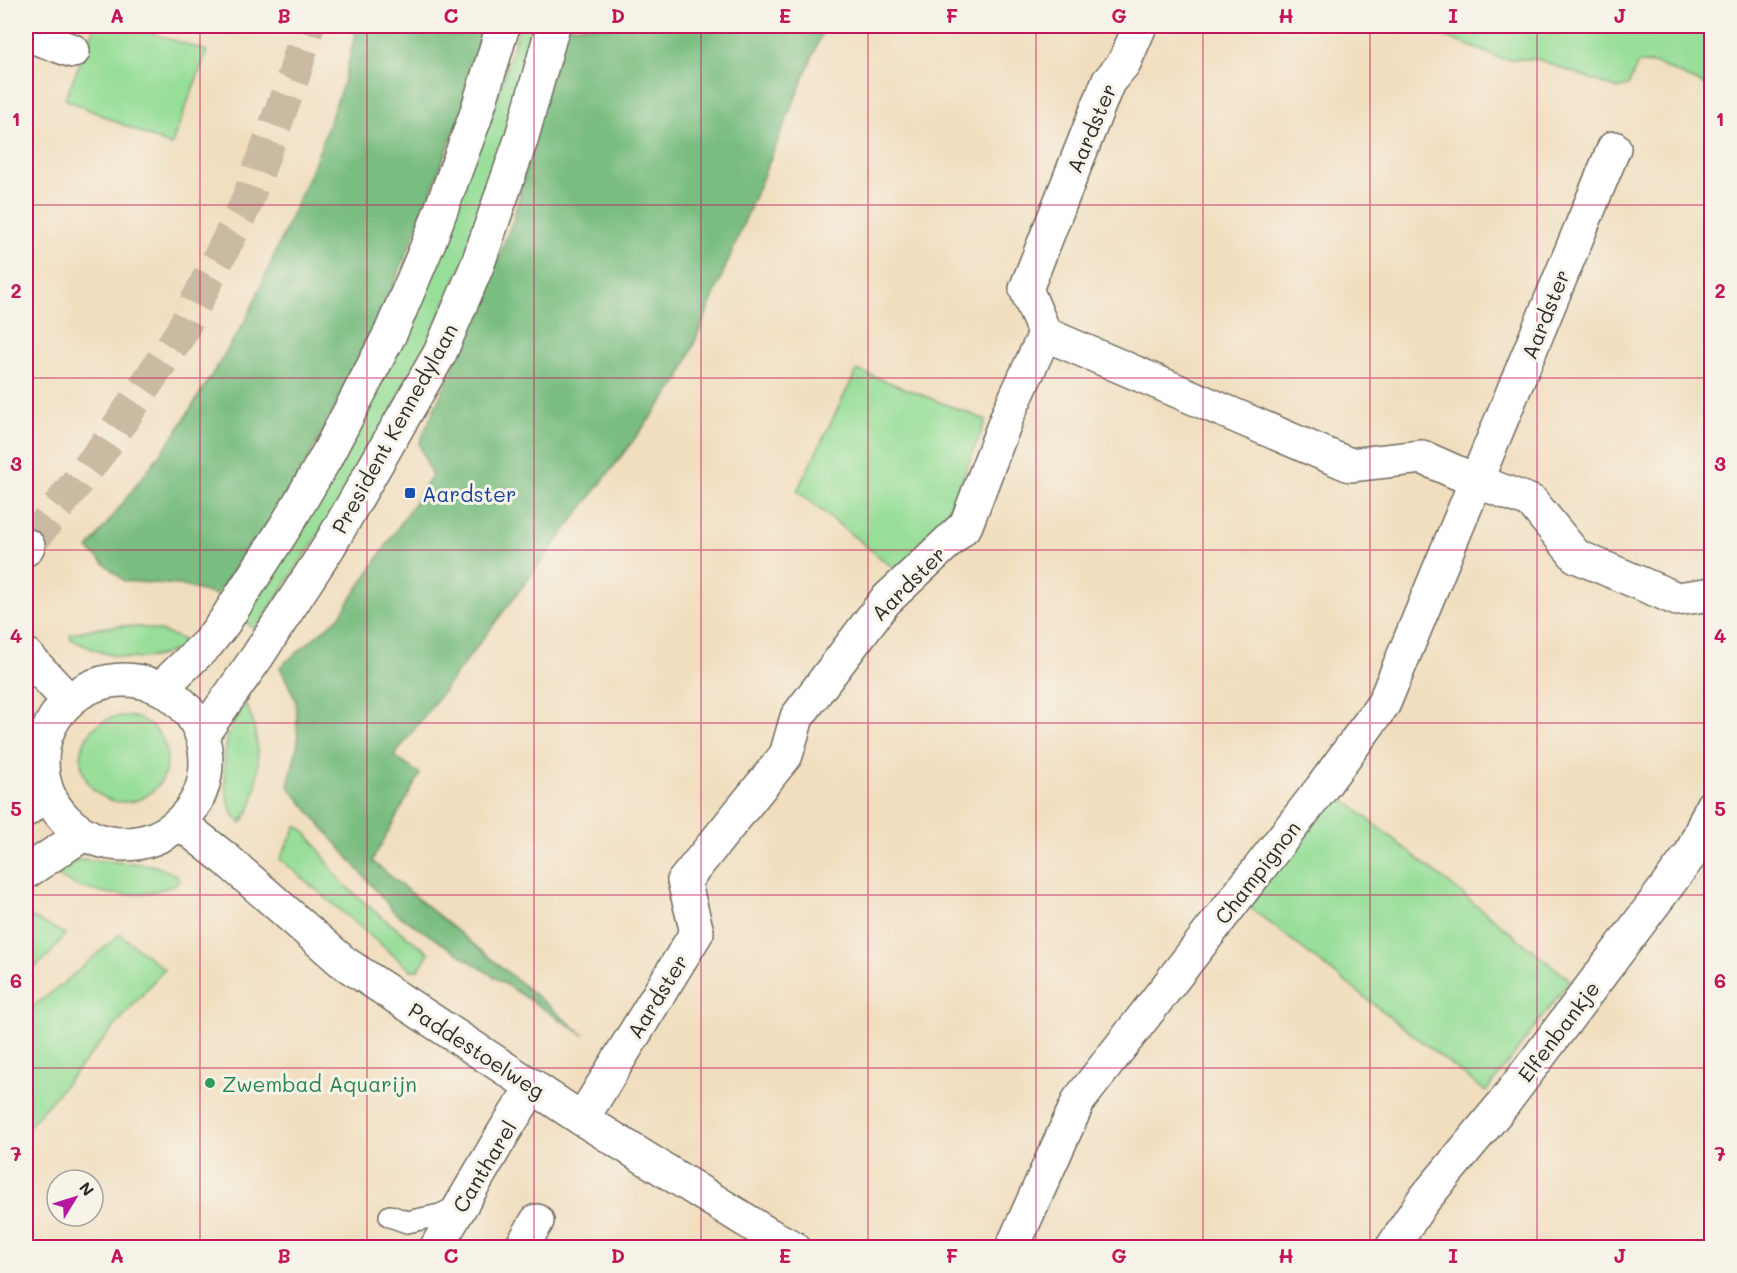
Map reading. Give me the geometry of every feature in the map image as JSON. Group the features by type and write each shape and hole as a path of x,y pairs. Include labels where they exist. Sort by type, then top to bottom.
{"street":[{"path":"161,688 208,643 242,594 287,524 324,459 391,332 429,242 475,118 503,26"},
{"name":"President Kennedylaan","path":"202,735 257,657 328,548 440,353 477,266 521,140 553,26"},
{"name":"Aardster","path":"582,1119 697,932 684,881 786,754 797,717 885,602 966,525 1009,412 1045,334 1026,289 1108,82 1124,63 1140,26"},
{"path":"26,34 73,51"},
{"name":"Aardster","path":"1476,481 1614,148"},
{"path":"1045,334 1350,465 1422,458 1532,501 1576,556 1677,599 1712,594"},
{"name":"Champignon","path":"1012,1248 1079,1100 1321,789 1384,703 1476,481"},
{"path":"26,655 69,701"},
{"path":"137,680 161,688 186,707 202,735 206,758 204,782 195,804 180,823 159,837 134,844 109,843 84,834 63,817 36,801 44,744 53,720 69,701 89,687 112,681 137,680"},
{"name":"Elfenbankje","path":"1392,1248 1422,1202 1504,1103 1691,855 1712,806"},
{"name":"Paddestoelweg","path":"180,823 227,860 343,962 582,1119 794,1248"},
{"path":"26,872 84,834"},
{"name":"Cantharel","path":"436,1248 533,1086"}],"lane":[{"path":"390,1216 407,1222 440,1215 462,1204"}],"green space":[{"path":"95,26 129,26 207,51 171,146 65,99"},
{"path":"357,26 485,26 463,109 412,241 375,329 293,489 216,595 180,585 124,581 88,549 175,434 247,318 317,157 344,81"},
{"path":"520,26 540,26 528,73 465,260 423,351 353,483 255,630 242,618 488,125"},
{"path":"563,26 825,26 679,380 394,756 420,774 372,861 584,1035 395,913 288,786 298,743 296,701 280,667 339,617 432,476 419,444 472,324 513,220"},
{"path":"1419,26 1711,26 1711,88 1657,64 1638,63 1628,86 1618,89 1537,59 1502,59"},
{"path":"857,370 986,420 940,533 907,579 797,491"},
{"path":"123,626 148,628 170,634 185,641 186,644 157,656 128,658 100,652 71,639 70,635 90,629"},
{"path":"246,705 255,732 258,765 253,798 241,823 230,807 227,796 225,761 229,732 242,707"},
{"path":"124,716 148,723 160,735 167,759 160,783 148,795 124,802 100,795 88,783 81,759 88,735 100,723"},
{"path":"1338,795 1570,980 1486,1092 1248,906"},
{"path":"297,825 353,893 429,953 418,970 411,970 280,859"},
{"path":"82,859 152,865 175,874 180,881 150,892 114,894 79,887 51,871 68,861"},
{"path":"26,914 65,934 51,953 26,975"},
{"path":"120,934 164,969 26,1130 26,1012 64,983"}],"tunnel":[{"path":"28,546 104,447 180,334 245,206 294,75 308,26"}],"place":[{"name":"Aardster","path":"410,493"},
{"name":"Zwembad Aquarijn","path":"210,1083"}]}
